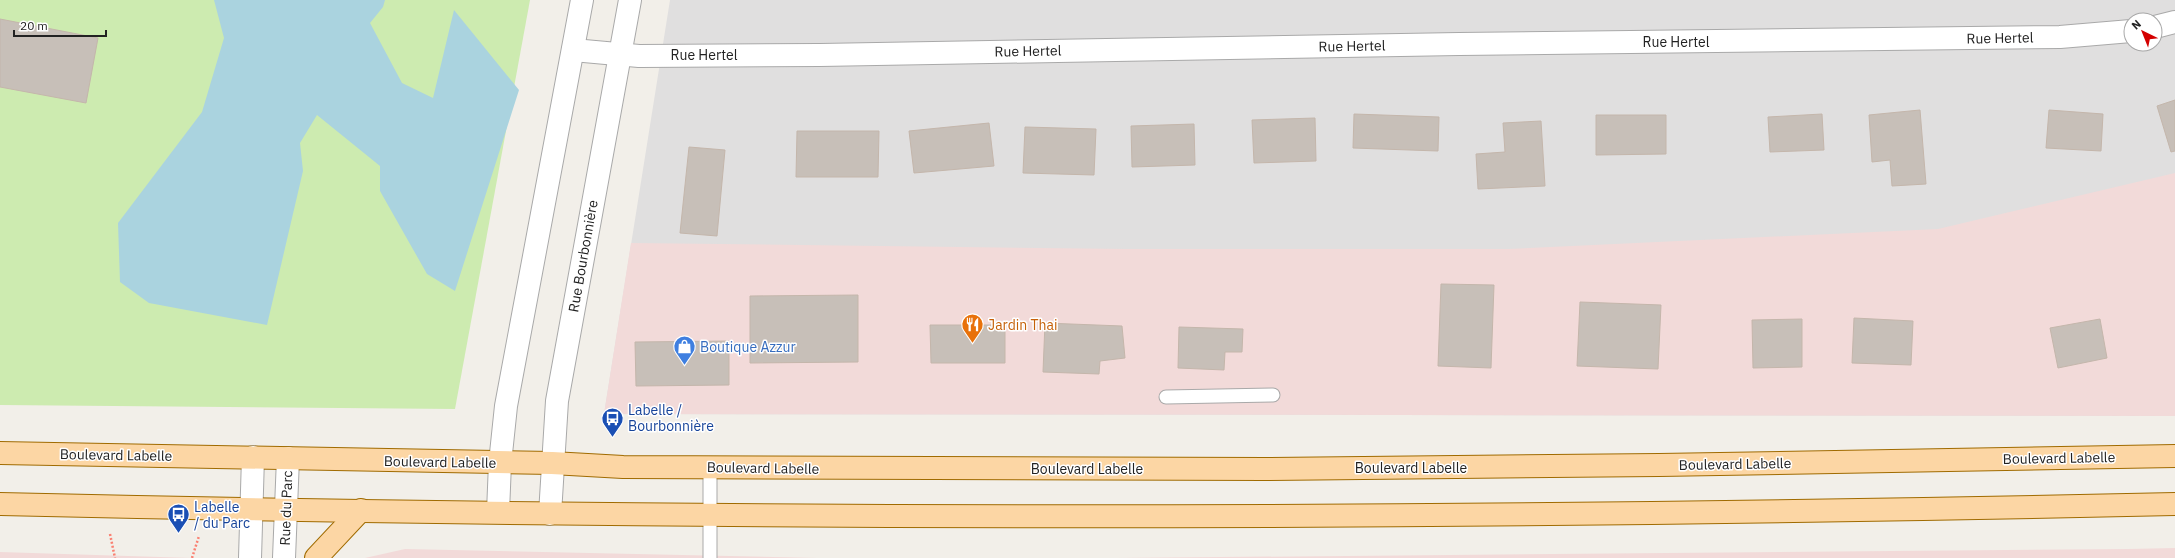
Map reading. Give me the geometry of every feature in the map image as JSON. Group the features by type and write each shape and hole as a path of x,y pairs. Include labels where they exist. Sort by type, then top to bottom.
{"main road":[{"name":"Boulevard Labelle","path":"0,453 552,463 623,467 1266,470 1622,466 2175,456"},
{"path":"0,504 708,516 1229,517 1635,514 2175,504"},
{"path":"316,558 361,510"}],"street":[{"path":"498,512 500,463 506,406 582,0"},
{"name":"Rue Bourbonnière","path":"550,514 557,401 630,0"},
{"path":"2163,25 2175,22"},
{"name":"Rue Hertel","path":"573,50 619,55 820,55 1459,44 2060,37 2123,32"},
{"path":"250,558 253,457"},
{"name":"Rue du Parc","path":"284,558 288,458"}],"lane":[{"path":"1166,397 1273,395"},
{"path":"710,468 708,516 710,558"}],"path":[{"path":"110,534 115,558"},
{"path":"192,558 199,536"}],"shaded area":[{"path":"670,0 2175,0 2175,416 604,414"},
{"path":"2175,173 2175,416 604,414 631,243 1125,249 1509,249 1938,229"},
{"path":"2175,548 2175,558 1116,558 2128,549"},
{"path":"405,549 817,558 365,558"},
{"path":"0,552 192,558 0,558"}],"green space":[{"path":"0,0 530,0 455,409 0,405"}],"water":[{"path":"214,0 385,0 383,7 370,23 402,83 433,98 454,10 519,90 455,291 427,274 380,191 380,166 317,115 300,143 303,171 267,325 149,303 120,282 118,223 202,112 224,38"}],"building":[{"path":"0,19 98,38 86,103 0,87"},
{"path":"2175,100 2175,151 2171,152 2157,106"},
{"path":"1920,110 1926,184 1892,186 1890,160 1872,162 1869,115"},
{"path":"2049,110 2103,114 2101,151 2046,148"},
{"path":"1354,114 1439,117 1438,151 1353,148"},
{"path":"1822,114 1824,150 1770,152 1768,117"},
{"path":"1596,115 1666,115 1666,154 1596,155"},
{"path":"1315,118 1316,161 1254,163 1252,120"},
{"path":"1541,121 1545,186 1478,189 1476,154 1505,152 1503,123"},
{"path":"989,123 994,166 914,173 909,131"},
{"path":"1194,124 1195,165 1132,167 1131,126"},
{"path":"1025,127 1096,129 1094,175 1023,173"},
{"path":"797,131 879,131 878,177 796,177"},
{"path":"689,147 725,150 717,236 680,233"},
{"path":"1441,284 1494,285 1491,368 1438,366"},
{"path":"858,295 858,362 750,363 750,296"},
{"path":"1580,302 1661,305 1658,369 1577,366"},
{"path":"1854,318 1913,321 1911,365 1852,363"},
{"path":"1802,319 1802,367 1753,368 1752,320"},
{"path":"2100,319 2107,358 2058,368 2050,328"},
{"path":"1045,323 1122,326 1125,358 1100,361 1099,374 1043,372"},
{"path":"930,325 1005,325 1005,363 931,363"},
{"path":"1179,327 1243,329 1242,352 1225,352 1224,370 1178,368"},
{"path":"729,341 729,385 636,386 635,342"}],"place":[{"name":"Jardin Thai","path":"972,344"},
{"name":"Boutique Azzur","path":"684,366"},
{"name":"Labelle / Bourbonnière","path":"613,438"},
{"name":"Labelle / du Parc","path":"179,534"}]}
